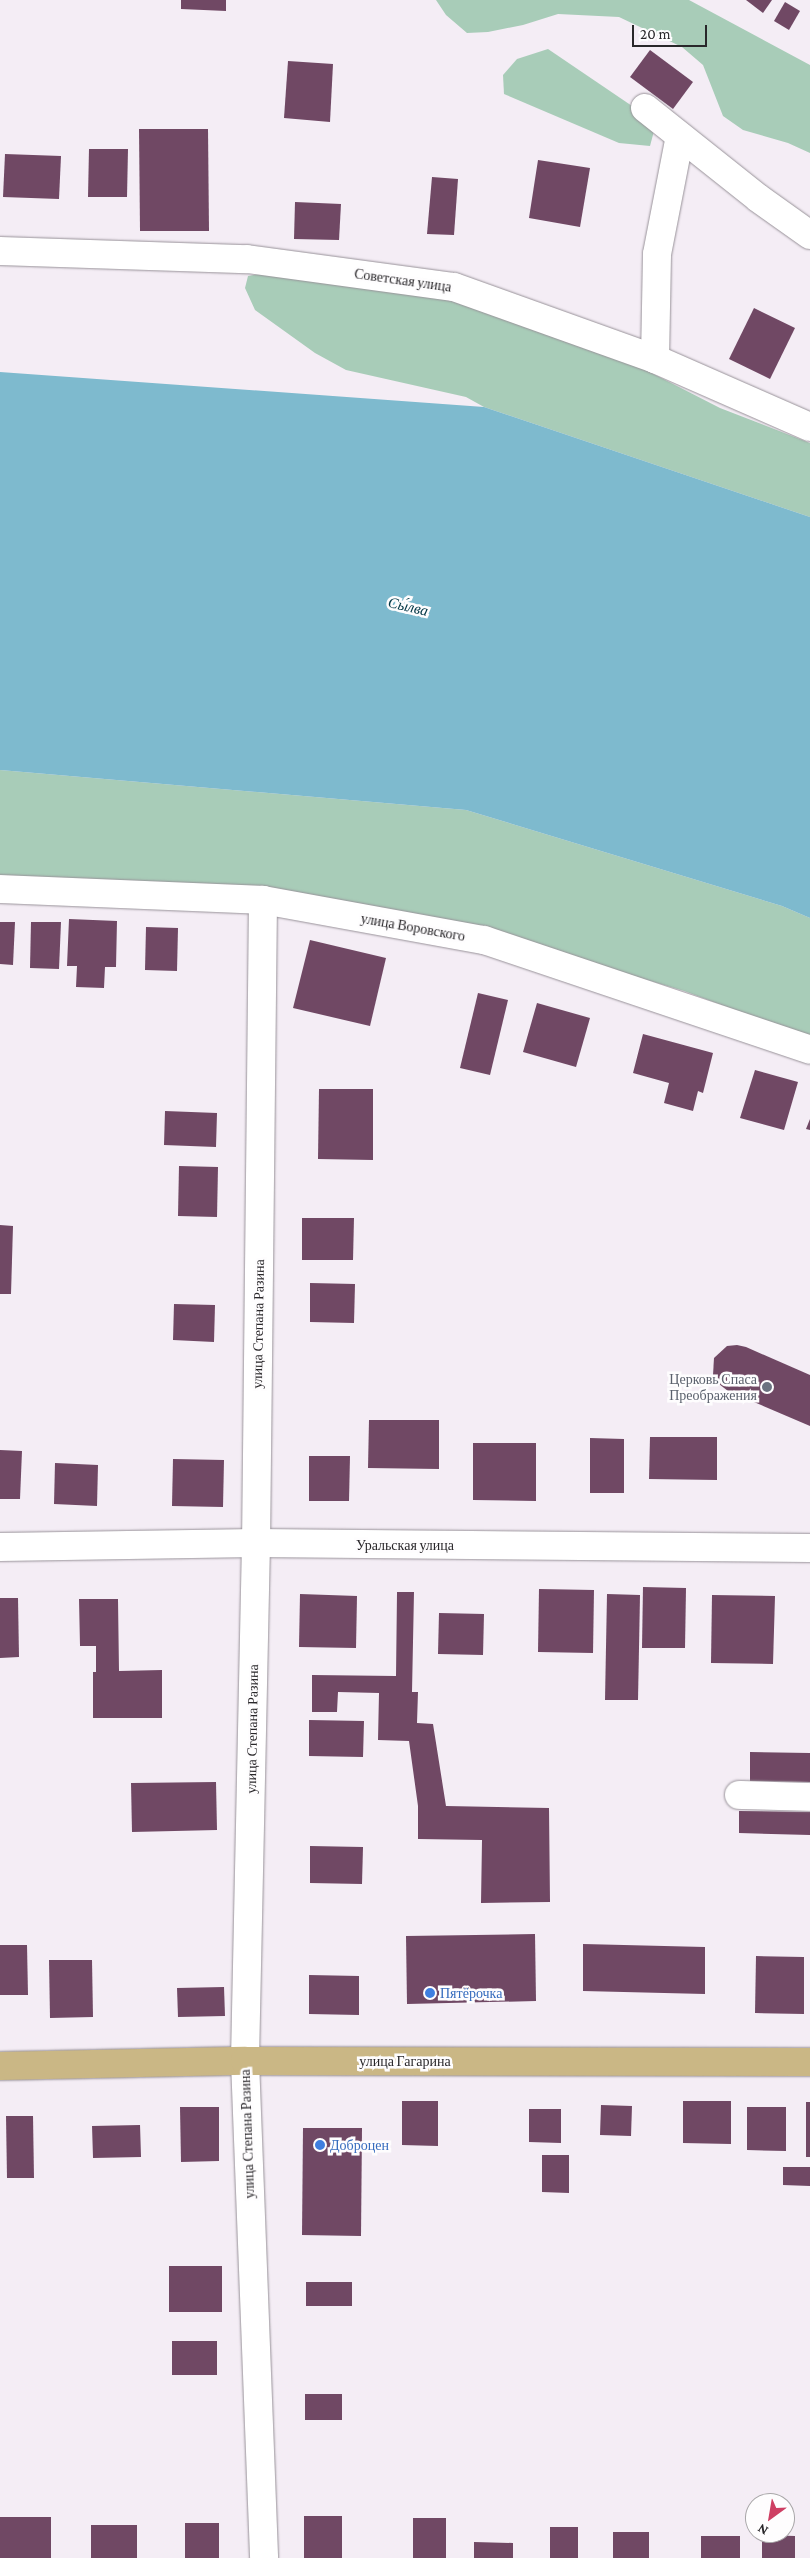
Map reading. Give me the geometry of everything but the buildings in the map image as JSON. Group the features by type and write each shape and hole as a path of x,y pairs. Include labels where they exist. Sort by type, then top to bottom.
{"main road":[{"name":"улица Гагарина","path":"0,2066 244,2061 810,2062"}],"street":[{"path":"646,108 758,198 810,234"},
{"path":"655,359 657,254 680,136"},
{"name":"Советская улица","path":"0,251 248,259 454,287 655,359 810,427"},
{"name":"улица Воровского","path":"0,889 263,900 484,940 810,1050"},
{"name":"улица Степана Разина","path":"263,900 256,1544 244,2061 264,2558"},
{"name":"Уральская улица","path":"0,1547 256,1544 810,1548"},
{"path":"739,1795 810,1797"}],"green space":[{"path":"436,0 689,0 810,65 810,153 788,143 743,130 723,116 703,65 682,47 619,17 558,14 523,25 488,32 467,33 446,15"},
{"path":"548,49 635,108 654,131 650,146 619,143 504,94 503,75 517,59"},
{"path":"279,270 479,306 595,344 720,408 810,443 810,517 484,407 466,397 346,370 315,353 255,310 245,288 248,276"},
{"path":"0,770 466,810 782,906 810,918 810,1038 684,991 519,942 0,878"}],"water":[{"name":"Сы́лва","path":"0,372 484,407 810,517 810,918 782,906 466,810 0,770"}],"place":[{"name":"Церковь Спаса Преображения","path":"767,1387"},
{"name":"Пятёрочка","path":"430,1993"},
{"name":"Доброцен","path":"320,2145"}]}
